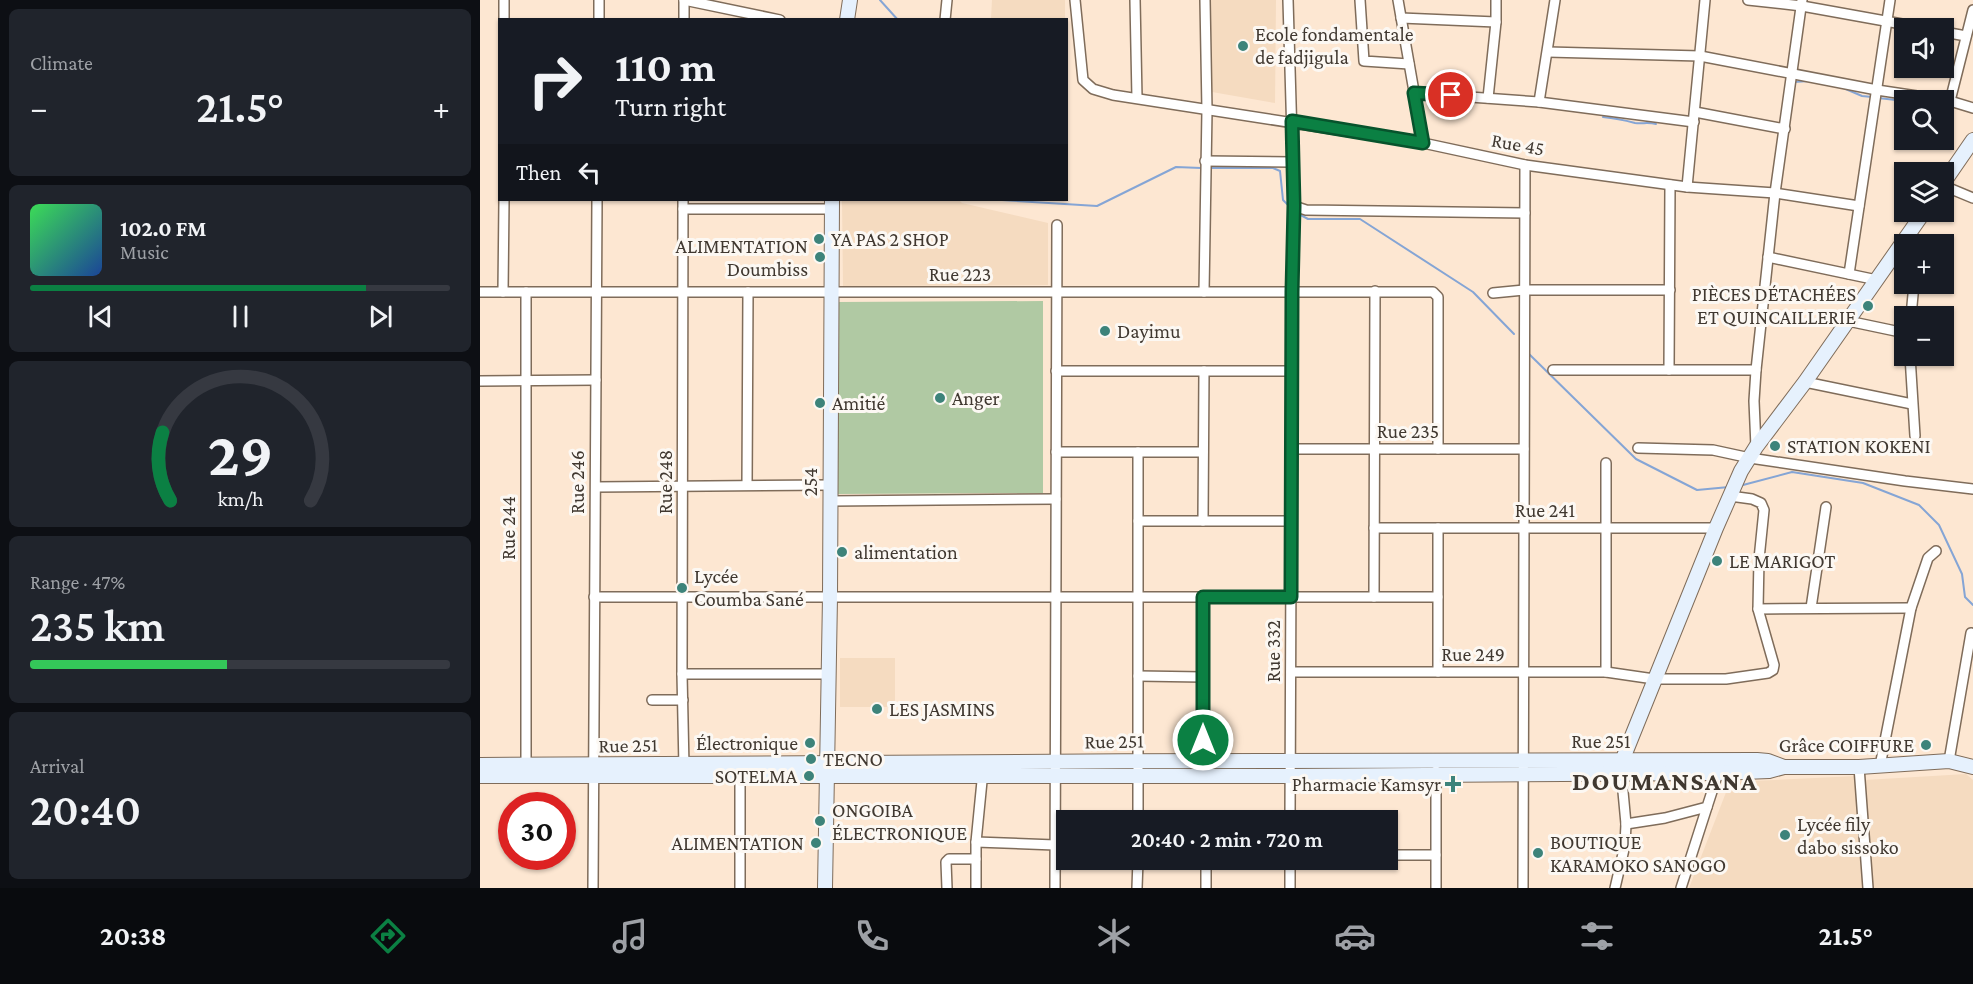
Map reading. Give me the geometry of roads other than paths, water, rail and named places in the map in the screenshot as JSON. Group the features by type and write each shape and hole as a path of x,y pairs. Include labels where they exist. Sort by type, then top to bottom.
{"main road":[{"path":"847,18 850,0"},
{"path":"1954,169 1973,140"},
{"name":"254","path":"825,888 830,597 832,204"},
{"path":"1621,767 1654,679 1741,471 1877,280 1894,262"},
{"name":"Rue 251","path":"983,769 1056,761 1140,760 1436,760 1524,767 1621,767 1757,760 1784,766 1859,767 1950,761 1973,767"},
{"name":"Rue 251","path":"480,765 526,765 593,771"},
{"name":"Rue 251","path":"1621,767 1718,773 1769,771 1784,766"},
{"name":"Rue 251","path":"480,776 593,771 740,769 983,769 1056,776 1290,776 1436,774 1524,767"}],"street":[{"path":"504,0 504,18"},
{"path":"599,0 599,18"},
{"path":"684,18 684,0 770,18"},
{"path":"945,18 946,0"},
{"name":"Rue 45","path":"1075,0 1083,80 1093,89 1113,95 1423,143 1525,165 1688,187 1775,193 1859,206"},
{"path":"1135,0 1137,98"},
{"path":"1204,292 1207,110 1205,0"},
{"name":"Rue 332","path":"1288,0 1294,206 1291,371 1290,810"},
{"path":"1360,0 1364,62 1410,64"},
{"path":"1398,0 1423,143"},
{"path":"1488,98 1496,0"},
{"path":"1539,102 1555,0"},
{"path":"1688,187 1705,0"},
{"path":"1748,0 1802,3 1894,22"},
{"path":"1849,274 1890,0"},
{"path":"1753,453 1756,370 1768,257 1802,3"},
{"path":"1953,90 1973,10"},
{"path":"1401,18 1496,22"},
{"path":"1954,34 1966,36"},
{"path":"1548,52 1700,56 1894,93"},
{"path":"1414,93 1694,117 1785,129"},
{"path":"1954,102 1973,108"},
{"path":"1205,161 1292,162"},
{"path":"1523,888 1525,165"},
{"path":"1670,184 1670,370"},
{"path":"1954,189 1973,198"},
{"path":"503,292 504,201"},
{"name":"Rue 246","path":"593,888 597,201"},
{"path":"683,204 832,204"},
{"name":"Rue 248","path":"683,204 682,674 684,770"},
{"path":"1294,206 1306,210 1525,213"},
{"path":"1055,888 1057,225"},
{"path":"1768,257 1877,280"},
{"path":"1493,293 1524,290 1670,290"},
{"path":"1374,597 1375,291"},
{"name":"Rue 223","path":"480,292 1433,292 1438,297 1438,449"},
{"name":"Rue 244","path":"526,292 526,765"},
{"path":"747,485 748,292"},
{"path":"1848,321 1894,331"},
{"path":"1910,366 1915,436"},
{"path":"1553,370 1756,370"},
{"path":"1056,371 1291,371"},
{"path":"1203,521 1204,371"},
{"path":"480,381 596,380"},
{"path":"1804,382 1912,404"},
{"path":"1638,448 1753,453 1905,481 1973,489"},
{"name":"Rue 235","path":"1291,449 1524,450"},
{"path":"1056,452 1203,452"},
{"path":"1138,452 1140,760 1138,810"},
{"path":"1606,463 1606,672"},
{"path":"596,487 830,485"},
{"path":"1730,496 1752,499 1761,503 1764,510 1759,559 1758,609 1911,608"},
{"path":"830,501 1056,499"},
{"path":"1811,608 1826,507"},
{"path":"1138,521 1291,521"},
{"name":"Rue 241","path":"1374,528 1716,528"},
{"path":"1438,528 1438,672"},
{"path":"1880,766 1911,608 1928,558 1936,551"},
{"path":"594,597 1438,597"},
{"path":"1203,597 1203,776"},
{"name":"Rue 249","path":"1291,672 1606,672 1654,679 1726,679 1768,674 1773,670 1774,665 1758,609"},
{"path":"1950,761 1971,633"},
{"path":"682,674 829,674"},
{"path":"1138,676 1203,676"},
{"path":"652,700 683,700"},
{"path":"1436,760 1436,888"},
{"path":"1615,888 1625,845 1626,824 1621,767"},
{"path":"1859,767 1868,888"},
{"path":"740,769 740,888"},
{"path":"976,888 976,842 983,769"},
{"path":"1681,888 1718,773"},
{"path":"1626,824 1665,818 1707,807"},
{"path":"976,842 1055,844"},
{"path":"1398,855 1436,855"},
{"path":"946,888 945,862 949,859 976,859"},
{"path":"1137,870 1137,888"},
{"path":"1206,870 1206,888"},
{"path":"1290,870 1290,888"}],"waterway":[{"path":"880,0 896,18"},
{"path":"1794,82 1809,81"},
{"path":"1841,87 1862,96 1872,97"},
{"path":"1878,98 1894,100"},
{"path":"1603,117 1656,124"},
{"path":"1018,201 1097,206 1176,167 1201,168"},
{"path":"1210,168 1273,168 1280,171 1283,200 1287,204"},
{"path":"1297,213 1308,219 1360,219 1473,292 1514,334"},
{"path":"1528,353 1636,459 1697,490 1729,487"},
{"path":"1743,485 1792,472 1863,483 1919,505 1939,525 1962,574 1965,597 1973,605"}],"place":[{"name":"Ecole fondamentale de fadjigula","path":"1243,46"},
{"name":"YA PAS 2 SHOP","path":"819,239"},
{"name":"ALIMENTATION Doumbiss","path":"820,257"},
{"name":"PIÈCES DÉTACHÉES ET QUINCAILLERIE","path":"1868,306"},
{"name":"Dayimu","path":"1105,331"},
{"name":"Anger","path":"940,398"},
{"name":"Amitié","path":"820,403"},
{"name":"STATION KOKENI","path":"1775,446"},
{"name":"alimentation","path":"842,552"},
{"name":"LE MARIGOT","path":"1717,561"},
{"name":"Lycée Coumba Sané","path":"682,588"},
{"name":"LES JASMINS","path":"877,709"},
{"name":"Électronique","path":"810,743"},
{"name":"Grâce COIFFURE","path":"1926,745"},
{"name":"TECNO","path":"811,759"},
{"name":"SOTELMA","path":"809,776"},
{"name":"Pharmacie Kamsyr","path":"1453,784"},
{"name":"ONGOIBA ÉLECTRONIQUE","path":"820,821"},
{"name":"Lycée fily dabo sissoko","path":"1785,835"},
{"name":"ALIMENTATION","path":"816,843"},
{"name":"BOUTIQUE KARAMOKO SANOGO","path":"1538,853"}],"district":[{"name":"DOUMANSANA","path":"1665,781"}]}
